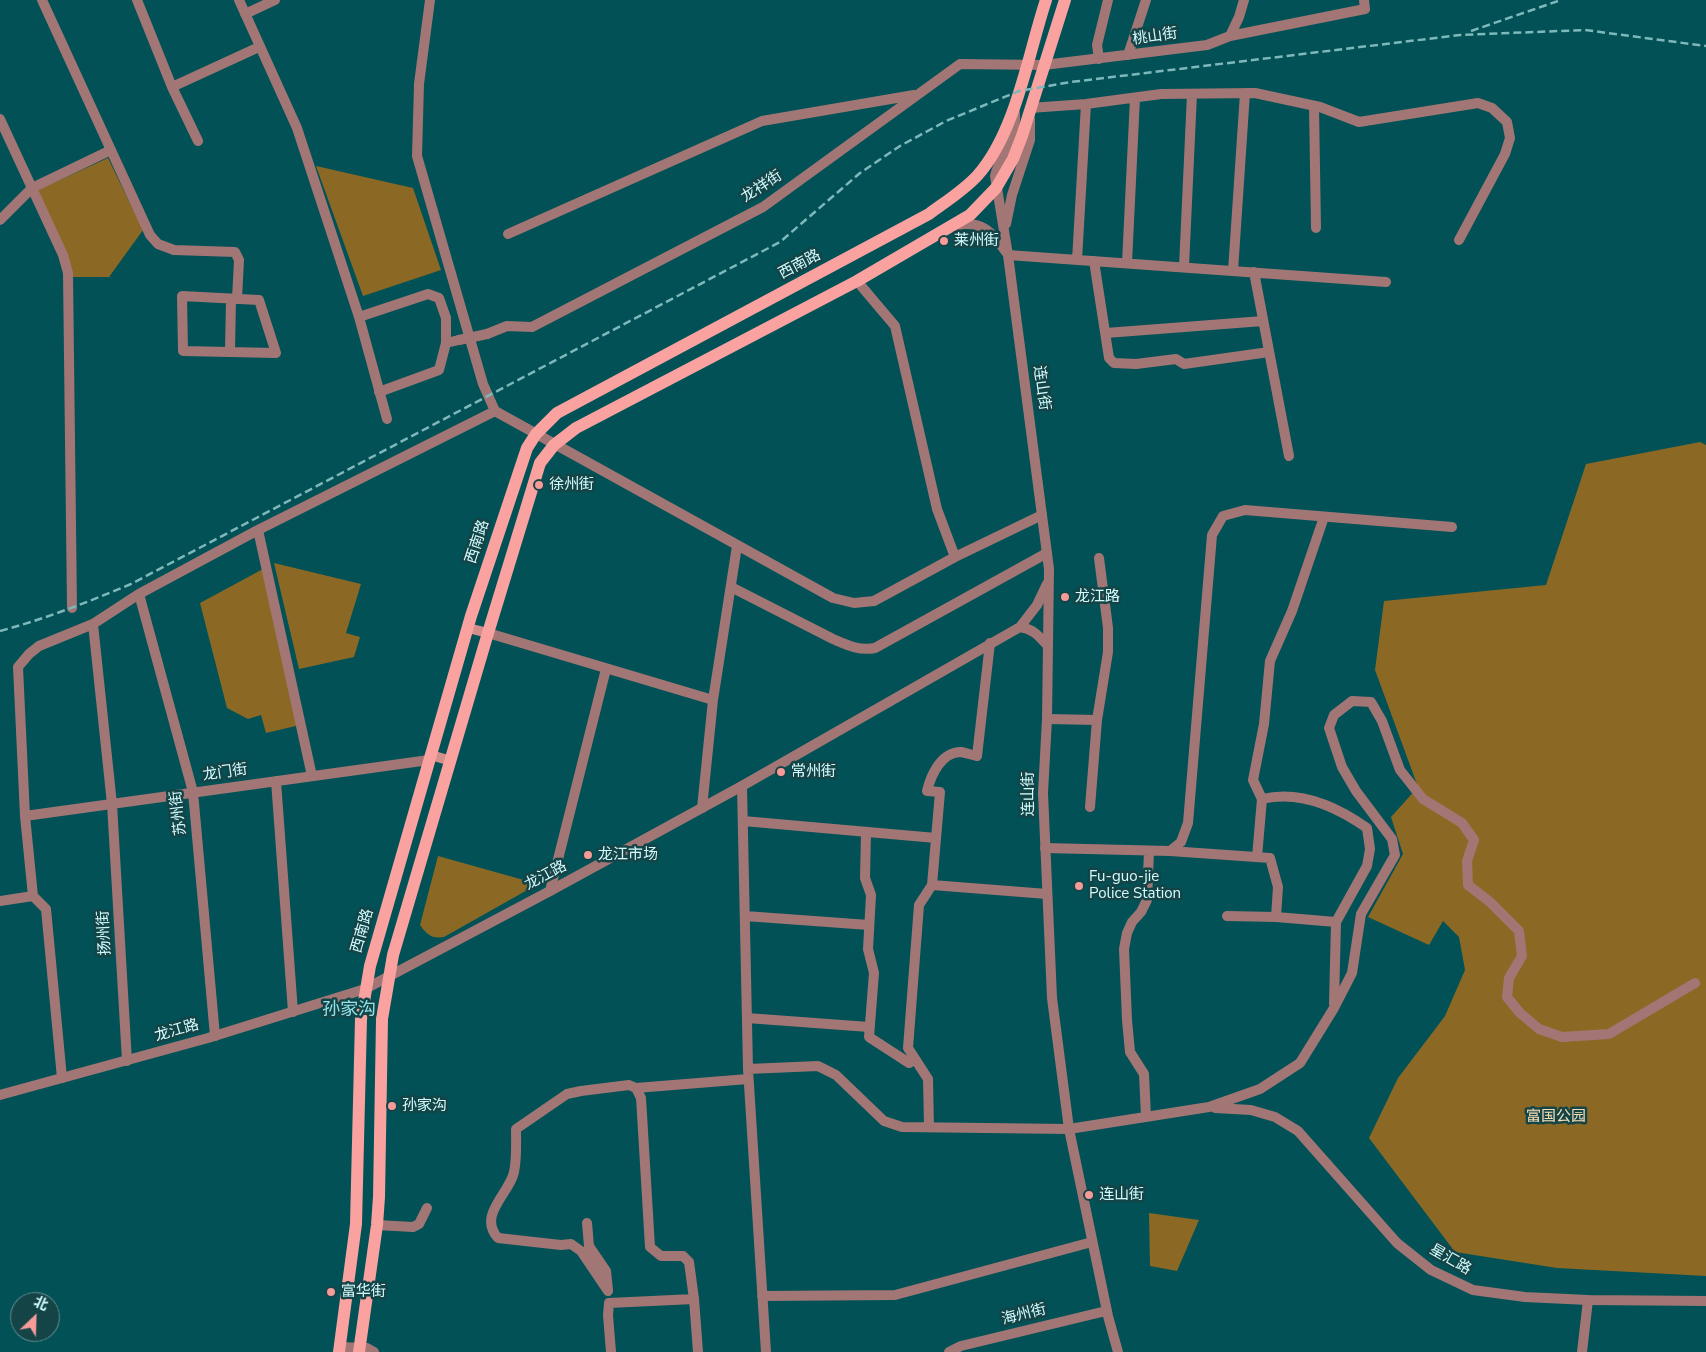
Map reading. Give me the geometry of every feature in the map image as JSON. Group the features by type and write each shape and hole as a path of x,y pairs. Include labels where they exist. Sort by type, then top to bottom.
{"main road":[{"name":"西南路","path":"339,1350 356,1224 361,1018 370,966 468,628 527,448 536,434 557,413 929,214 963,189 988,162 1014,109 1046,0"},
{"path":"360,1350 377,1225 382,1019 389,977 450,761 540,463 554,445 576,428 857,282 970,216 996,188 1013,159 1065,0"},
{"path":"468,628 488,634"},
{"path":"430,757 450,761"}],"street":[{"path":"42,0 150,235 158,244 174,250 235,252 239,260 230,351"},
{"path":"137,0 172,88 198,141"},
{"path":"239,0 297,128 359,317 387,419"},
{"path":"245,14 275,0"},
{"path":"430,0 419,84 417,156 483,384 495,411 833,598 854,603 874,601 955,557 1042,514"},
{"path":"1099,59 1097,45 1108,0"},
{"path":"1128,55 1146,0"},
{"path":"1230,36 1240,17 1244,0"},
{"name":"桃山街","path":"1044,65 1207,45 1230,36 1366,10 1364,0"},
{"path":"172,88 259,47"},
{"name":"龙祥街","path":"446,343 487,334 506,326 532,327 763,207 960,64 1044,65"},
{"path":"1233,271 1245,93"},
{"path":"1004,232 1012,195 1030,140 1030,108 1086,104 1162,94 1255,93 1314,106 1359,122 1478,103 1492,108 1507,122 1510,138 1506,154 1459,240"},
{"path":"508,234 762,121 918,94"},
{"path":"1184,267 1192,94"},
{"path":"1127,263 1135,98"},
{"path":"1077,260 1086,104"},
{"path":"1314,106 1316,228"},
{"name":"连山街","path":"1014,109 1016,125 995,176 1008,255 1049,579 1047,719 1043,792 1052,998 1069,1129 1106,1310 1118,1352"},
{"path":"0,119 63,255 68,273 72,608"},
{"path":"0,220 32,188 112,150"},
{"path":"956,225 968,222 985,228 1000,243 1008,255 1386,282"},
{"path":"1094,261 1109,358 1114,363 1136,364 1176,359 1184,364 1269,352"},
{"path":"1254,272 1289,456"},
{"path":"857,282 895,326 937,509 955,557"},
{"path":"359,317 428,294 439,298 446,318 446,343 439,370 380,392"},
{"path":"182,296 234,299 259,300 276,353 183,351 182,296"},
{"path":"1106,333 1263,321"},
{"path":"62,1078 46,909 33,896 25,816 18,667 39,646 94,624 139,594 258,530 495,411"},
{"path":"1170,851 1181,842 1188,823 1212,535 1223,516 1245,510 1452,527"},
{"path":"1257,857 1262,799 1253,780 1264,724 1270,661 1292,611 1324,517"},
{"path":"258,530 312,776"},
{"path":"702,808 713,700 737,546"},
{"path":"731,587 850,647 865,650 874,648 1047,553"},
{"path":"1090,807 1097,720 1108,652 1108,628 1098,558"},
{"name":"龙江路","path":"0,1095 215,1036 366,989 742,786 1020,627 1037,605 1049,579"},
{"name":"苏州街","path":"139,594 193,792 215,1036"},
{"name":"扬州街","path":"94,624 112,804 127,1061"},
{"path":"1020,627 1030,628 1047,645"},
{"path":"488,634 713,700"},
{"path":"929,1127 928,1079 908,1048 919,905 932,885 940,792 926,791 930,776 946,758 963,752 977,756 990,644"},
{"path":"550,891 606,669"},
{"path":"608,1291 581,1251 571,1244 561,1245 498,1238 494,1234 492,1223 493,1211 514,1173 516,1129 568,1094 629,1085 636,1088 818,1066 836,1075 884,1120 902,1127 1069,1129 1209,1107 1260,1089 1300,1063 1334,1008 1352,973 1361,914 1396,855 1392,839 1356,791 1342,767 1329,728 1334,715 1352,701 1371,702 1382,721 1400,770 1423,799 1462,823 1474,840 1467,861 1468,884 1490,902 1519,931 1522,956 1508,978 1507,997 1520,1013 1539,1029 1562,1037 1609,1034 1695,983"},
{"path":"1047,719 1097,720"},
{"name":"龙门街","path":"25,816 312,776 430,757"},
{"path":"276,781 293,1012"},
{"path":"742,786 748,1074 766,1352"},
{"path":"1262,799 1277,796 1306,798 1348,815 1366,828 1370,849 1367,866 1336,922 1334,1008"},
{"path":"743,821 936,838"},
{"path":"866,832 865,878 871,895 868,949 874,973 868,1037 909,1063 915,1059"},
{"path":"1045,848 1170,851 1270,858 1278,887 1276,917"},
{"path":"1146,1117 1144,1074 1130,1052 1124,949 1127,933 1132,922 1141,912 1147,900 1149,851"},
{"path":"932,885 1047,894"},
{"path":"0,901 33,896"},
{"path":"745,916 869,925"},
{"path":"1227,916 1276,917 1336,922"},
{"path":"747,1018 869,1027"},
{"path":"636,1088 640,1098 650,1247 661,1256 683,1256 689,1262 698,1352"},
{"name":"星汇路","path":"1209,1107 1251,1110 1275,1117 1298,1131 1397,1243 1431,1270 1473,1290 1525,1297 1588,1300 1706,1300"},
{"path":"377,1225 413,1227 419,1224 427,1208"},
{"path":"587,1223 589,1246 606,1271 612,1352"},
{"path":"762,1296 895,1295 1092,1242"},
{"path":"609,1303 694,1299"},
{"path":"1582,1352 1588,1300"},
{"name":"海州街","path":"949,1352 961,1346 1106,1310"},
{"path":"339,1350 367,1348 374,1352"}],"green space":[{"path":"108,158 143,230 109,277 71,277 38,190"},
{"path":"316,166 413,188 441,270 363,296"},
{"name":"富国公园","path":"1700,442 1706,445 1706,1276 1557,1268 1455,1252 1369,1138 1398,1078 1445,1016 1465,970 1459,937 1443,921 1429,945 1368,917 1403,854 1391,817 1418,787 1375,670 1384,601 1546,585 1586,464"},
{"path":"274,563 361,584 346,633 360,637 354,657 299,669"},
{"path":"263,569 300,725 266,733 261,715 248,719 227,708 200,603"},
{"path":"438,856 538,884 444,937 433,937 420,925"},
{"path":"1149,1213 1199,1220 1177,1271 1150,1266"}],"railway":[{"path":"1471,31 1561,0"},
{"path":"0,631 66,610 131,584 780,242 860,173 900,146 946,121 1019,91 1071,82 1460,35 1585,30 1706,46"}],"place":[{"name":"莱州街","path":"944,241"},
{"name":"徐州街","path":"539,485"},
{"name":"龙江路","path":"1065,597"},
{"name":"常州街","path":"781,772"},
{"name":"龙江市场","path":"588,855"},
{"name":"Fu-guo-jie Police Station","path":"1079,886"},
{"name":"孙家沟","path":"392,1106"},
{"name":"连山街","path":"1089,1195"},
{"name":"富华街","path":"331,1292"}],"district":[{"name":"孙家沟","path":"349,1011"}]}
